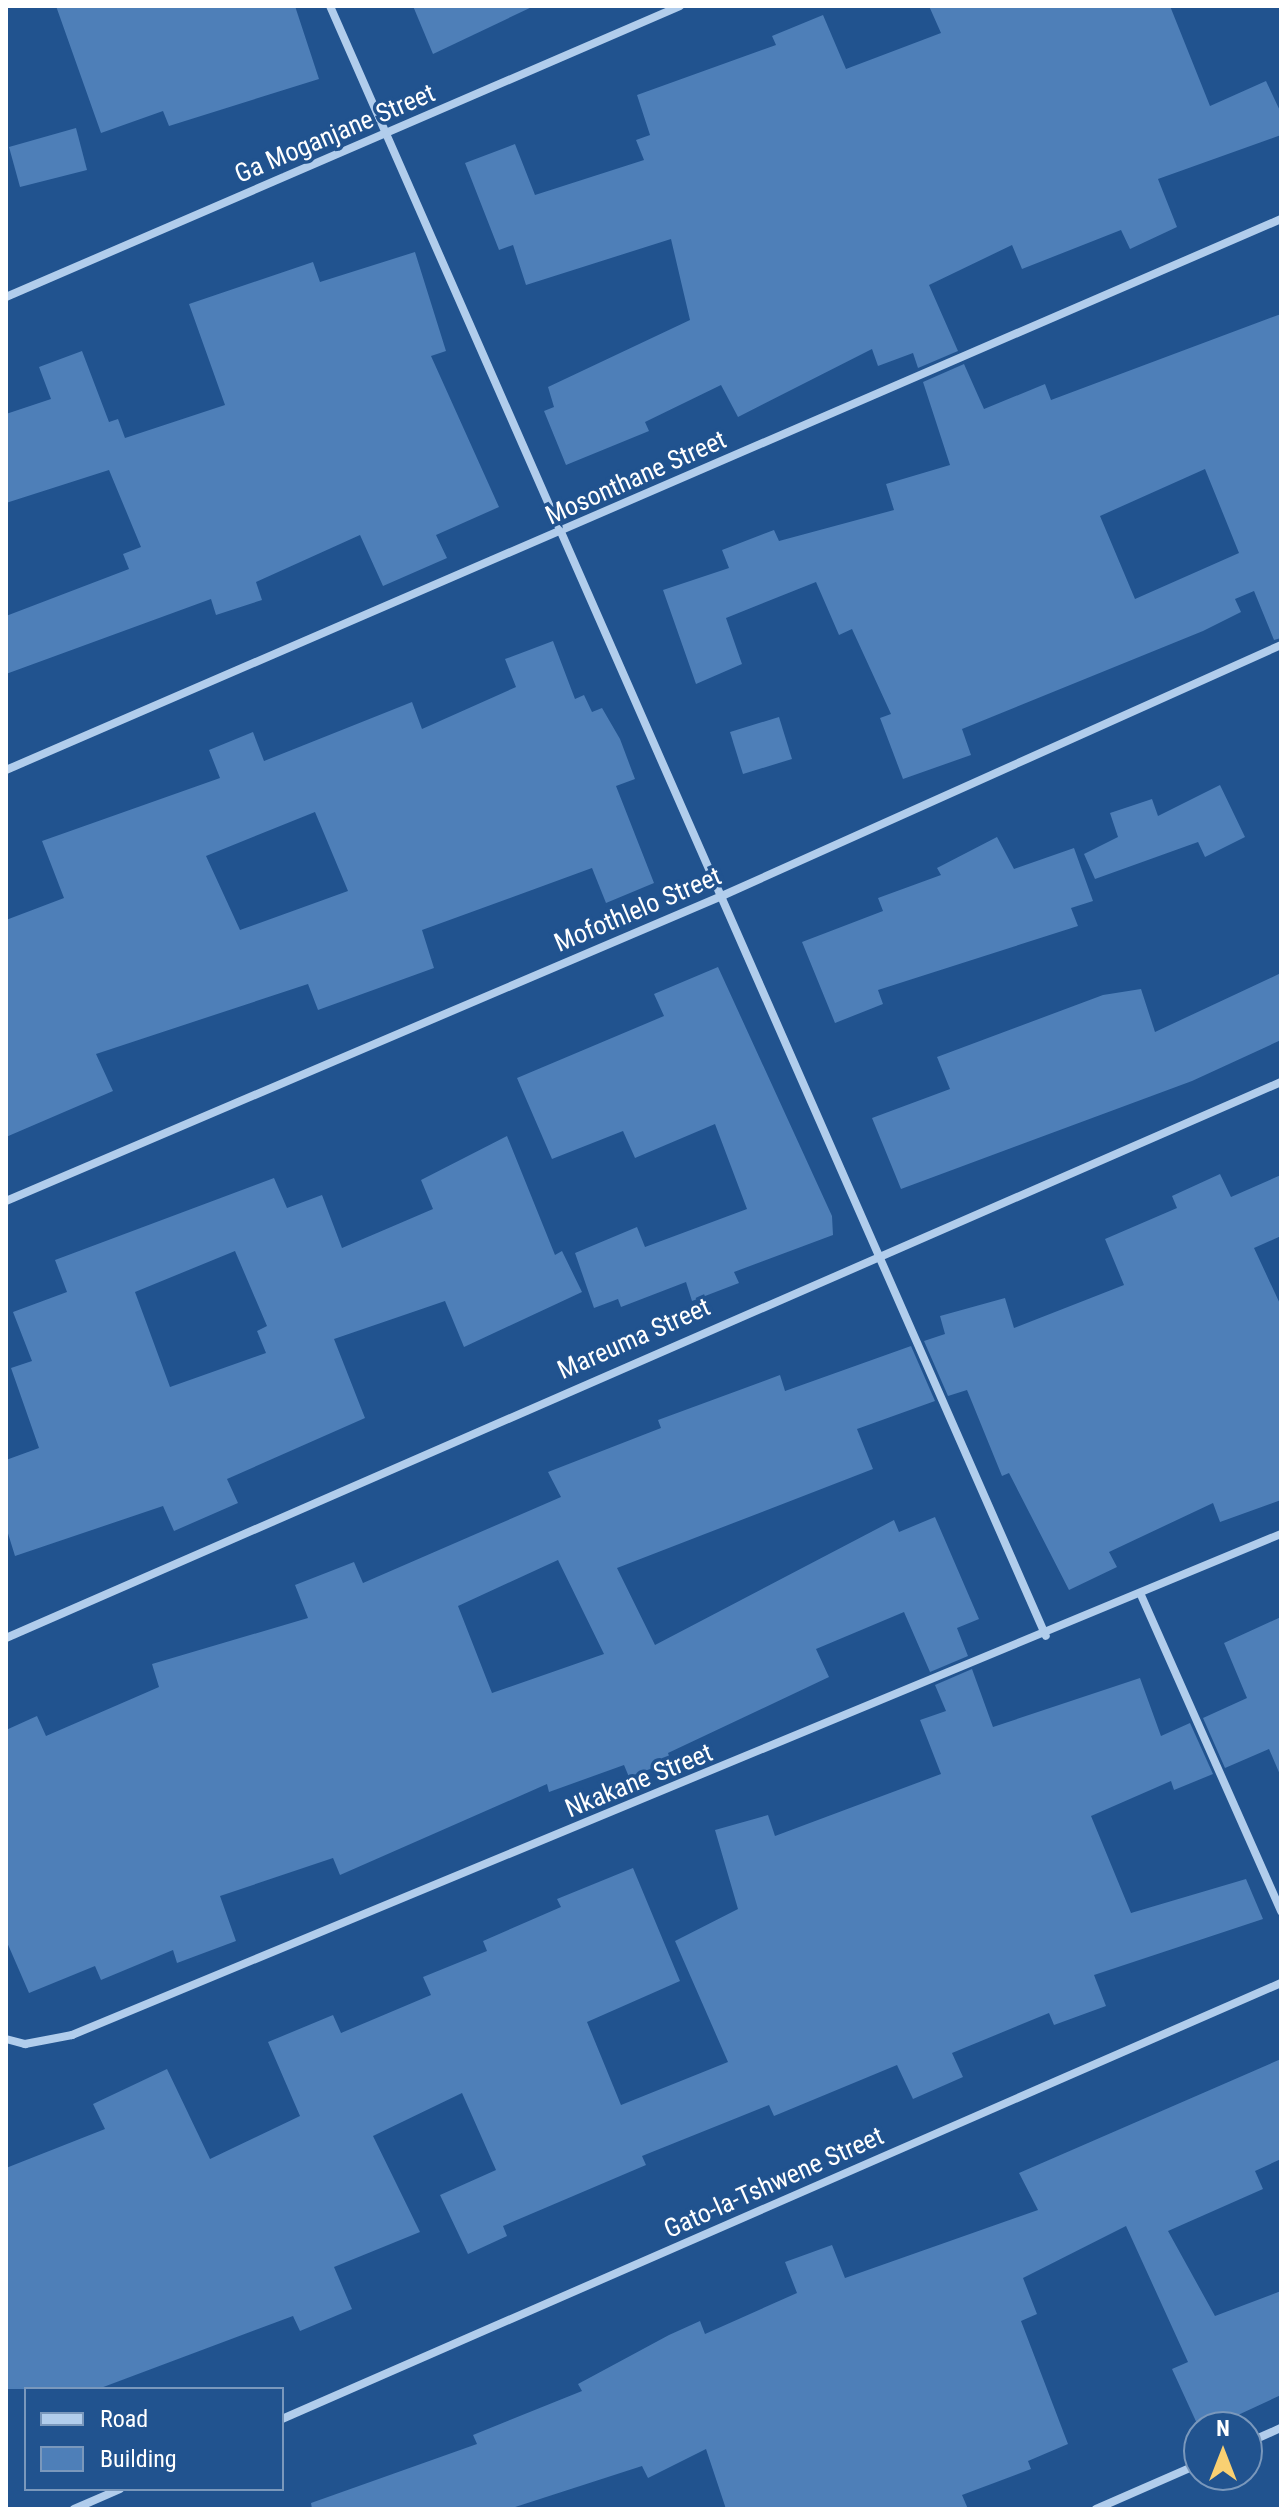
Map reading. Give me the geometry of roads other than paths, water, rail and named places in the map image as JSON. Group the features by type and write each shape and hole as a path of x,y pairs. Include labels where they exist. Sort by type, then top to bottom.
{"street":[{"path":"330,6 388,133 557,534 724,895 875,1255 1046,1636"},
{"name":"Ga Moganjane Street","path":"6,297 680,6"},
{"name":"Mosonthane Street","path":"6,770 1281,219"},
{"name":"Mofothlelo Street","path":"6,1201 724,895 1281,645"},
{"name":"Mareuma Street","path":"6,1638 875,1255 1281,1082"},
{"name":"Nkakane Street","path":"6,2039 25,2044 72,2035 1046,1636 1281,1534"},
{"path":"1141,1595 1281,1911"},
{"name":"Gato-la-Tshwene Street","path":"284,2418 1281,1983"},
{"path":"1096,2509 1183,2471"},
{"path":"74,2509 115,2491"}]}
